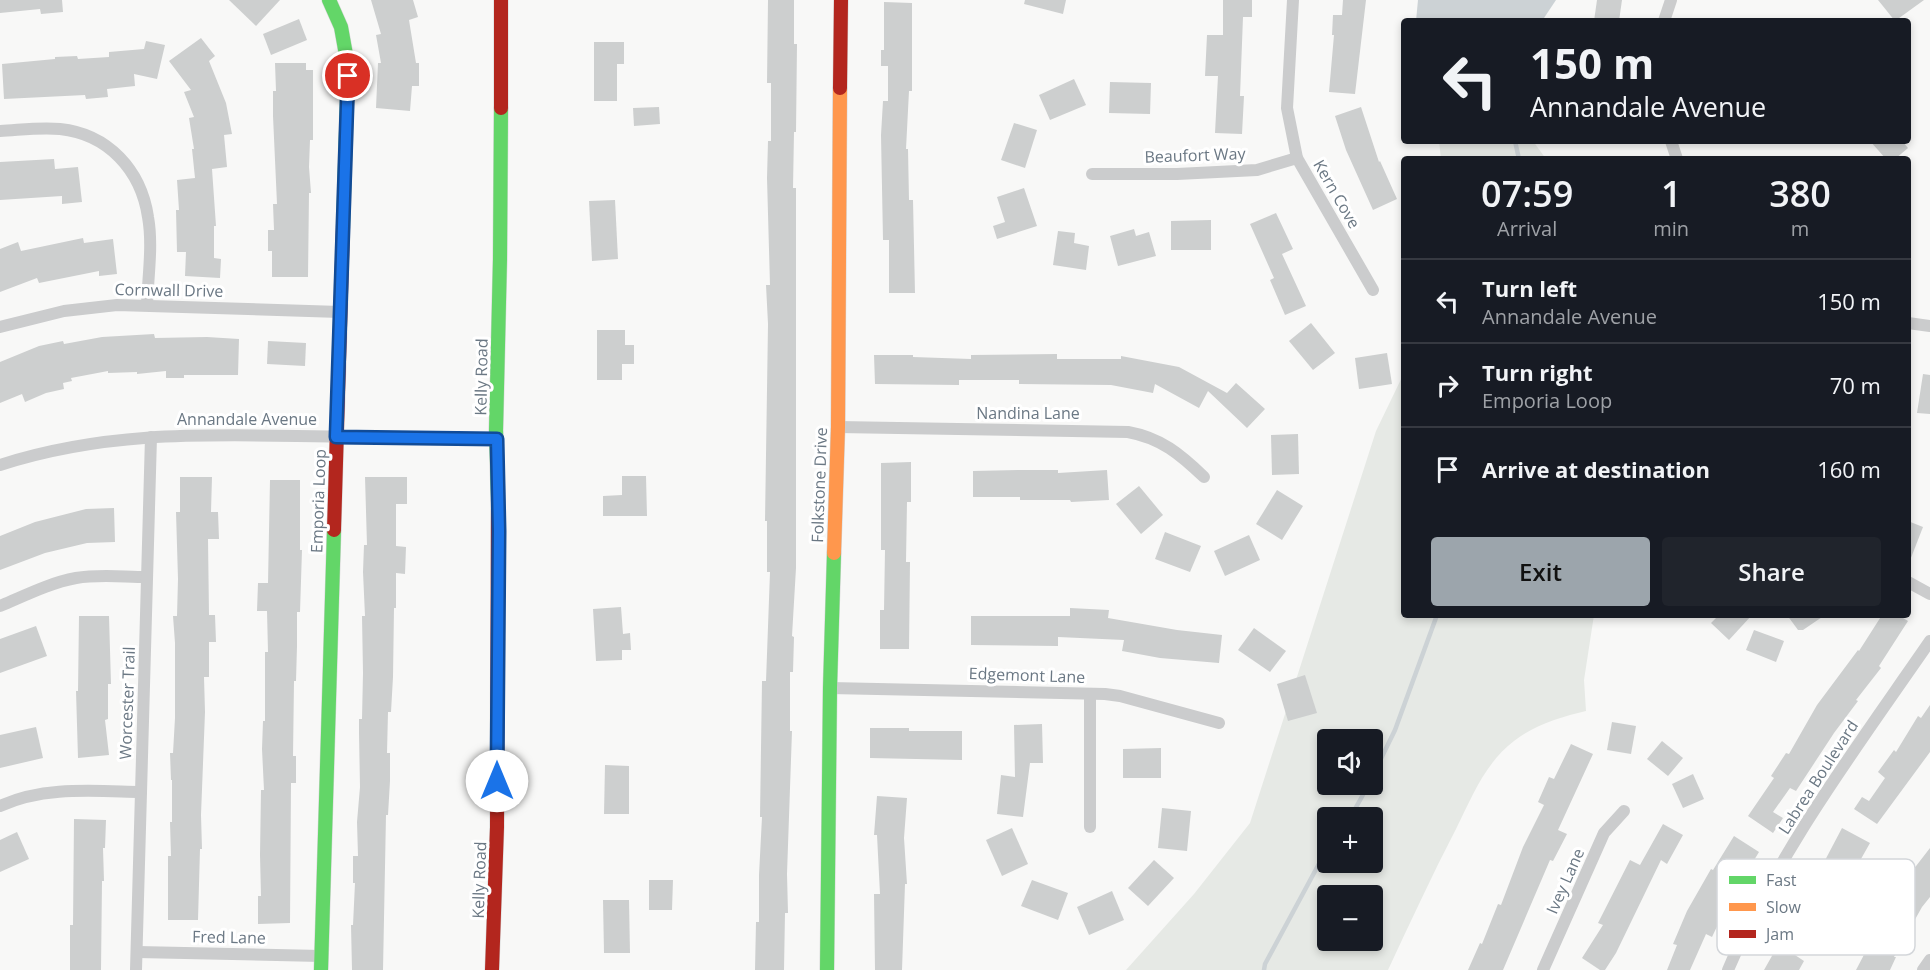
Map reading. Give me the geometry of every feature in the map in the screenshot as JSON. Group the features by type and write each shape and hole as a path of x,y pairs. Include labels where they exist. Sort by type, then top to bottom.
{"street":[{"name":"Emporia Loop","path":"321,963 347,54 340,24 329,0"},
{"name":"Kelly Road","path":"492,970 497,815 499,531 497,439 501,0"},
{"name":"Folkstone Drive","path":"827,970 830,688 838,428 841,0"},
{"name":"Kern Cove","path":"1293,0 1287,108 1297,158 1373,290"},
{"path":"1665,18 1671,0"},
{"path":"0,131 37,129 74,131 100,142 121,157 139,188 148,217 147,305"},
{"name":"Beaufort Way","path":"1092,174 1177,174 1257,170 1297,158"},
{"name":"Cornwall Drive","path":"0,327 64,311 108,306 147,305 340,312"},
{"path":"1911,323 1930,326"},
{"name":"Nandina Lane","path":"838,428 1128,432 1142,434 1179,453 1204,477"},
{"name":"Annandale Avenue","path":"0,465 80,445 151,437 212,435 497,439"},
{"name":"Worcester Trail","path":"136,970 151,437"},
{"path":"0,606 46,587 73,579 101,576 147,577"},
{"path":"1911,584 1930,594"},
{"name":"Labrea Boulevard","path":"1786,859 1808,819 1930,641"},
{"name":"Edgemont Lane","path":"830,688 1120,696 1219,723"},
{"path":"1090,694 1090,827"},
{"path":"0,806 15,800 56,791 141,792"},
{"name":"Ivey Lane","path":"1543,970 1604,833 1624,811"},
{"name":"Fred Lane","path":"137,952 321,963"},
{"name":"Labrea Boulevard","path":"1728,970 1734,955"},
{"path":"1923,970 1930,960"}],"shaded area":[{"path":"1418,0 1556,0 1544,18 1416,18"},
{"path":"1439,144 1535,144 1544,156 1441,156"},
{"path":"1401,379 1401,618 1594,618 1584,680 1586,711 1530,730 1504,750 1487,770 1430,881 1388,970 1126,970 1194,894 1250,823 1376,431"}],"building":[{"path":"0,0 62,0 63,12 41,14 40,9 0,13"},
{"path":"229,0 280,0 256,26"},
{"path":"371,0 413,0 418,17 409,20 416,63 419,63 419,86 412,86 410,111 376,108 378,63 381,63 376,35 381,34"},
{"path":"768,0 794,0 794,44 797,44 793,188 796,188 796,568 792,636 794,637 793,672 790,672 790,731 792,731 787,874 788,913 785,913 784,970 755,970 756,922 759,922 762,817 760,817 762,681 766,681 770,572 767,572 767,521 765,521 768,324 766,285 770,285 767,178 768,141 771,141 771,83 767,83"},
{"path":"1025,0 1066,0 1063,14 1024,4"},
{"path":"1223,0 1252,0 1252,17 1243,17 1240,96 1244,96 1242,134 1215,133 1218,76 1205,76 1207,35 1223,35"},
{"path":"1343,0 1366,0 1355,94 1329,92 1334,35 1332,35 1333,15 1342,15"},
{"path":"1597,0 1622,0 1619,18 1594,18"},
{"path":"1878,0 1924,0 1899,18 1893,18"},
{"path":"884,2 912,3 912,91 909,91 906,149 908,149 909,200 913,200 915,293 889,293 889,240 883,240 881,135 883,101 888,101 888,66 881,66 881,50 884,50"},
{"path":"299,19 307,40 271,55 263,34"},
{"path":"201,38 215,56 209,61 226,103 232,134 224,135 227,167 212,169 216,226 214,226 214,258 221,259 220,278 185,276 186,252 177,252 176,210 179,210 177,180 195,178 192,149 194,149 189,118 194,117 184,92 191,90 169,61"},
{"path":"146,41 165,45 157,79 134,74 135,86 107,89 108,97 86,99 85,95 4,99 2,64 55,59 55,57 77,56 78,59 109,57 109,52 144,49"},
{"path":"594,42 624,42 624,64 617,64 617,101 594,101"},
{"path":"275,63 306,63 306,70 313,70 308,277 272,277 272,251 268,251 268,230 274,230 273,204 277,204 273,116 273,91 276,91"},
{"path":"1074,79 1086,105 1050,120 1039,95"},
{"path":"1110,82 1151,83 1150,114 1109,113"},
{"path":"659,107 660,124 634,126 633,108"},
{"path":"1361,107 1379,162 1397,199 1373,210 1346,150 1335,116"},
{"path":"1014,123 1037,130 1025,168 1001,160"},
{"path":"1873,144 1905,144 1908,148 1899,156 1883,156"},
{"path":"54,159 55,169 78,167 82,202 62,204 62,196 0,200 0,162"},
{"path":"1024,188 1037,226 997,239 993,226 1005,222 997,197"},
{"path":"615,200 618,259 592,261 589,201"},
{"path":"1276,213 1293,249 1282,254 1306,306 1285,315 1270,280 1274,278 1250,224"},
{"path":"1211,220 1211,250 1171,250 1171,221"},
{"path":"1134,229 1136,236 1149,232 1156,256 1118,266 1110,236"},
{"path":"1058,231 1075,233 1074,243 1089,246 1086,270 1053,265"},
{"path":"83,238 84,243 113,239 117,274 99,276 99,271 39,283 37,278 0,292 0,249 18,242 21,251"},
{"path":"1311,323 1335,353 1313,370 1289,341"},
{"path":"597,330 625,330 625,345 634,345 634,364 622,364 622,380 597,380"},
{"path":"154,334 155,338 239,339 238,375 184,375 184,378 166,378 166,371 137,374 137,372 108,373 108,371 71,378 72,381 63,383 64,389 46,393 25,402 22,394 0,403 0,362 39,346 63,341 64,344 102,337"},
{"path":"268,341 306,343 305,366 267,364"},
{"path":"1387,353 1392,384 1359,389 1355,358"},
{"path":"1057,354 1057,359 1121,359 1121,356 1179,367 1227,393 1236,383 1265,409 1247,428 1208,391 1199,408 1155,384 1153,393 1111,385 1019,384 1019,380 959,380 959,385 875,384 874,355 971,359 971,355"},
{"path":"1923,374 1930,375 1930,414 1917,413"},
{"path":"1298,434 1299,474 1272,475 1271,435"},
{"path":"911,462 911,502 907,502 906,562 910,562 909,649 880,649 880,610 884,610 885,550 881,550 881,463"},
{"path":"1058,470 1058,473 1107,470 1109,500 1071,502 1070,500 1020,500 1020,497 973,497 973,471"},
{"path":"622,476 646,476 647,516 603,516 603,496 622,495"},
{"path":"180,477 212,477 211,512 218,512 219,539 208,539 209,615 215,615 216,642 209,642 209,677 204,677 202,849 200,849 198,920 168,920 168,856 171,856 170,822 172,822 170,753 173,753 175,718 173,616 177,616 176,512 180,512"},
{"path":"365,477 407,477 407,504 396,504 396,546 406,547 405,574 396,573 391,712 388,712 387,753 390,753 390,781 388,815 386,815 383,970 352,970 351,925 353,925 355,883 353,883 353,856 358,856 359,719 362,719 363,673 362,616 365,616 363,572 364,545 367,545"},
{"path":"270,480 300,480 300,550 302,550 300,612 297,612 293,756 296,756 296,783 291,783 290,923 258,924 258,896 261,896 261,790 264,790 262,749 263,721 265,721 265,652 268,652 267,611 257,611 258,583 268,583"},
{"path":"1139,486 1163,515 1141,534 1116,504"},
{"path":"1277,490 1303,506 1282,540 1256,524"},
{"path":"114,508 115,542 87,543 45,553 0,570 0,536 35,522 86,509"},
{"path":"1911,522 1923,527 1911,558"},
{"path":"1165,532 1201,546 1190,572 1155,559"},
{"path":"1249,535 1260,560 1225,576 1214,551"},
{"path":"621,607 623,634 630,633 631,650 622,650 622,660 596,661 593,609"},
{"path":"1070,608 1109,610 1108,618 1222,635 1219,663 1160,658 1122,651 1124,640 1058,637 1058,646 971,645 971,616 1070,616"},
{"path":"79,616 109,616 111,684 108,684 108,719 105,720 109,755 78,758 76,691 78,691"},
{"path":"1716,618 1749,618 1729,640 1711,623"},
{"path":"1789,618 1821,618 1803,630 1798,630"},
{"path":"1880,618 1903,618 1908,621 1879,666 1881,668 1856,700 1858,701 1796,791 1790,788 1773,812 1783,818 1773,833 1748,816 1774,778 1771,776 1786,753 1789,754 1817,705 1859,651"},
{"path":"36,626 47,656 0,673 0,639"},
{"path":"1254,628 1286,651 1270,672 1238,650"},
{"path":"1754,630 1784,641 1776,662 1746,650"},
{"path":"1305,675 1317,713 1288,721 1277,684"},
{"path":"1930,705 1930,752 1877,824 1854,809 1862,797 1869,801 1885,778 1878,772 1894,750 1896,752 1918,716 1921,718"},
{"path":"1612,722 1636,726 1631,754 1607,750"},
{"path":"1042,724 1043,763 1030,763 1023,817 997,814 1001,775 1015,777 1014,725"},
{"path":"36,727 43,758 0,768 0,735"},
{"path":"870,728 962,731 962,760 870,758"},
{"path":"1662,741 1683,758 1668,776 1647,759"},
{"path":"1571,744 1593,754 1558,830 1567,834 1553,861 1550,860 1503,970 1468,970 1480,943 1482,944 1498,904 1501,905 1523,847 1544,805 1538,802 1549,777 1554,779"},
{"path":"1161,748 1161,778 1123,778 1123,749"},
{"path":"605,765 629,766 629,814 604,814"},
{"path":"1693,774 1704,799 1683,808 1672,784"},
{"path":"877,796 907,798 904,838 907,884 905,884 902,970 875,970 874,894 880,894 877,835 874,835"},
{"path":"1162,808 1191,811 1187,851 1158,848"},
{"path":"74,819 106,820 105,848 103,848 101,970 70,970 70,925 73,925"},
{"path":"1663,824 1683,835 1667,864 1661,860 1616,953 1605,970 1600,970 1582,958 1603,925 1598,923 1630,860 1640,865"},
{"path":"1012,828 1028,864 1002,876 986,840"},
{"path":"1842,828 1870,843 1861,859 1826,859"},
{"path":"17,832 29,859 0,872 0,840"},
{"path":"1734,836 1759,852 1755,859 1720,859"},
{"path":"1930,848 1930,897 1915,920 1915,867"},
{"path":"1154,860 1174,878 1148,906 1128,888"},
{"path":"1717,864 1717,926 1712,937 1706,934 1690,970 1667,970 1677,945 1673,944 1687,911 1711,869 1713,870"},
{"path":"649,880 673,880 672,910 649,910"},
{"path":"1032,880 1068,893 1058,920 1021,906"},
{"path":"1112,891 1124,920 1089,935 1077,907"},
{"path":"603,900 629,900 630,953 604,953"},
{"path":"1772,955 1795,955 1804,961 1799,970 1764,970"},
{"path":"1864,955 1895,955 1894,957 1896,957 1890,970 1856,970"}],"waterway":[{"path":"1516,144 1518,156"},
{"path":"1383,755 1395,730 1436,618"},
{"path":"1356,807 1363,795"},
{"path":"1264,970 1265,964 1317,867"}],"traffic: fast":[{"path":"329,0 341,27 348,66 343,227"},
{"path":"498,500 496,430 501,108"},
{"path":"321,970 334,530"},
{"path":"827,970 834,553"}],"traffic: slow":[{"path":"834,553 838,427 840,88"}],"traffic: jam":[{"path":"501,0 501,108"},
{"path":"840,88 841,0"},
{"path":"334,530 343,227"},
{"path":"492,970 497,827 498,500"}],"route":[{"path":"348,76 336,437 497,439 499,531 497,781"}]}
